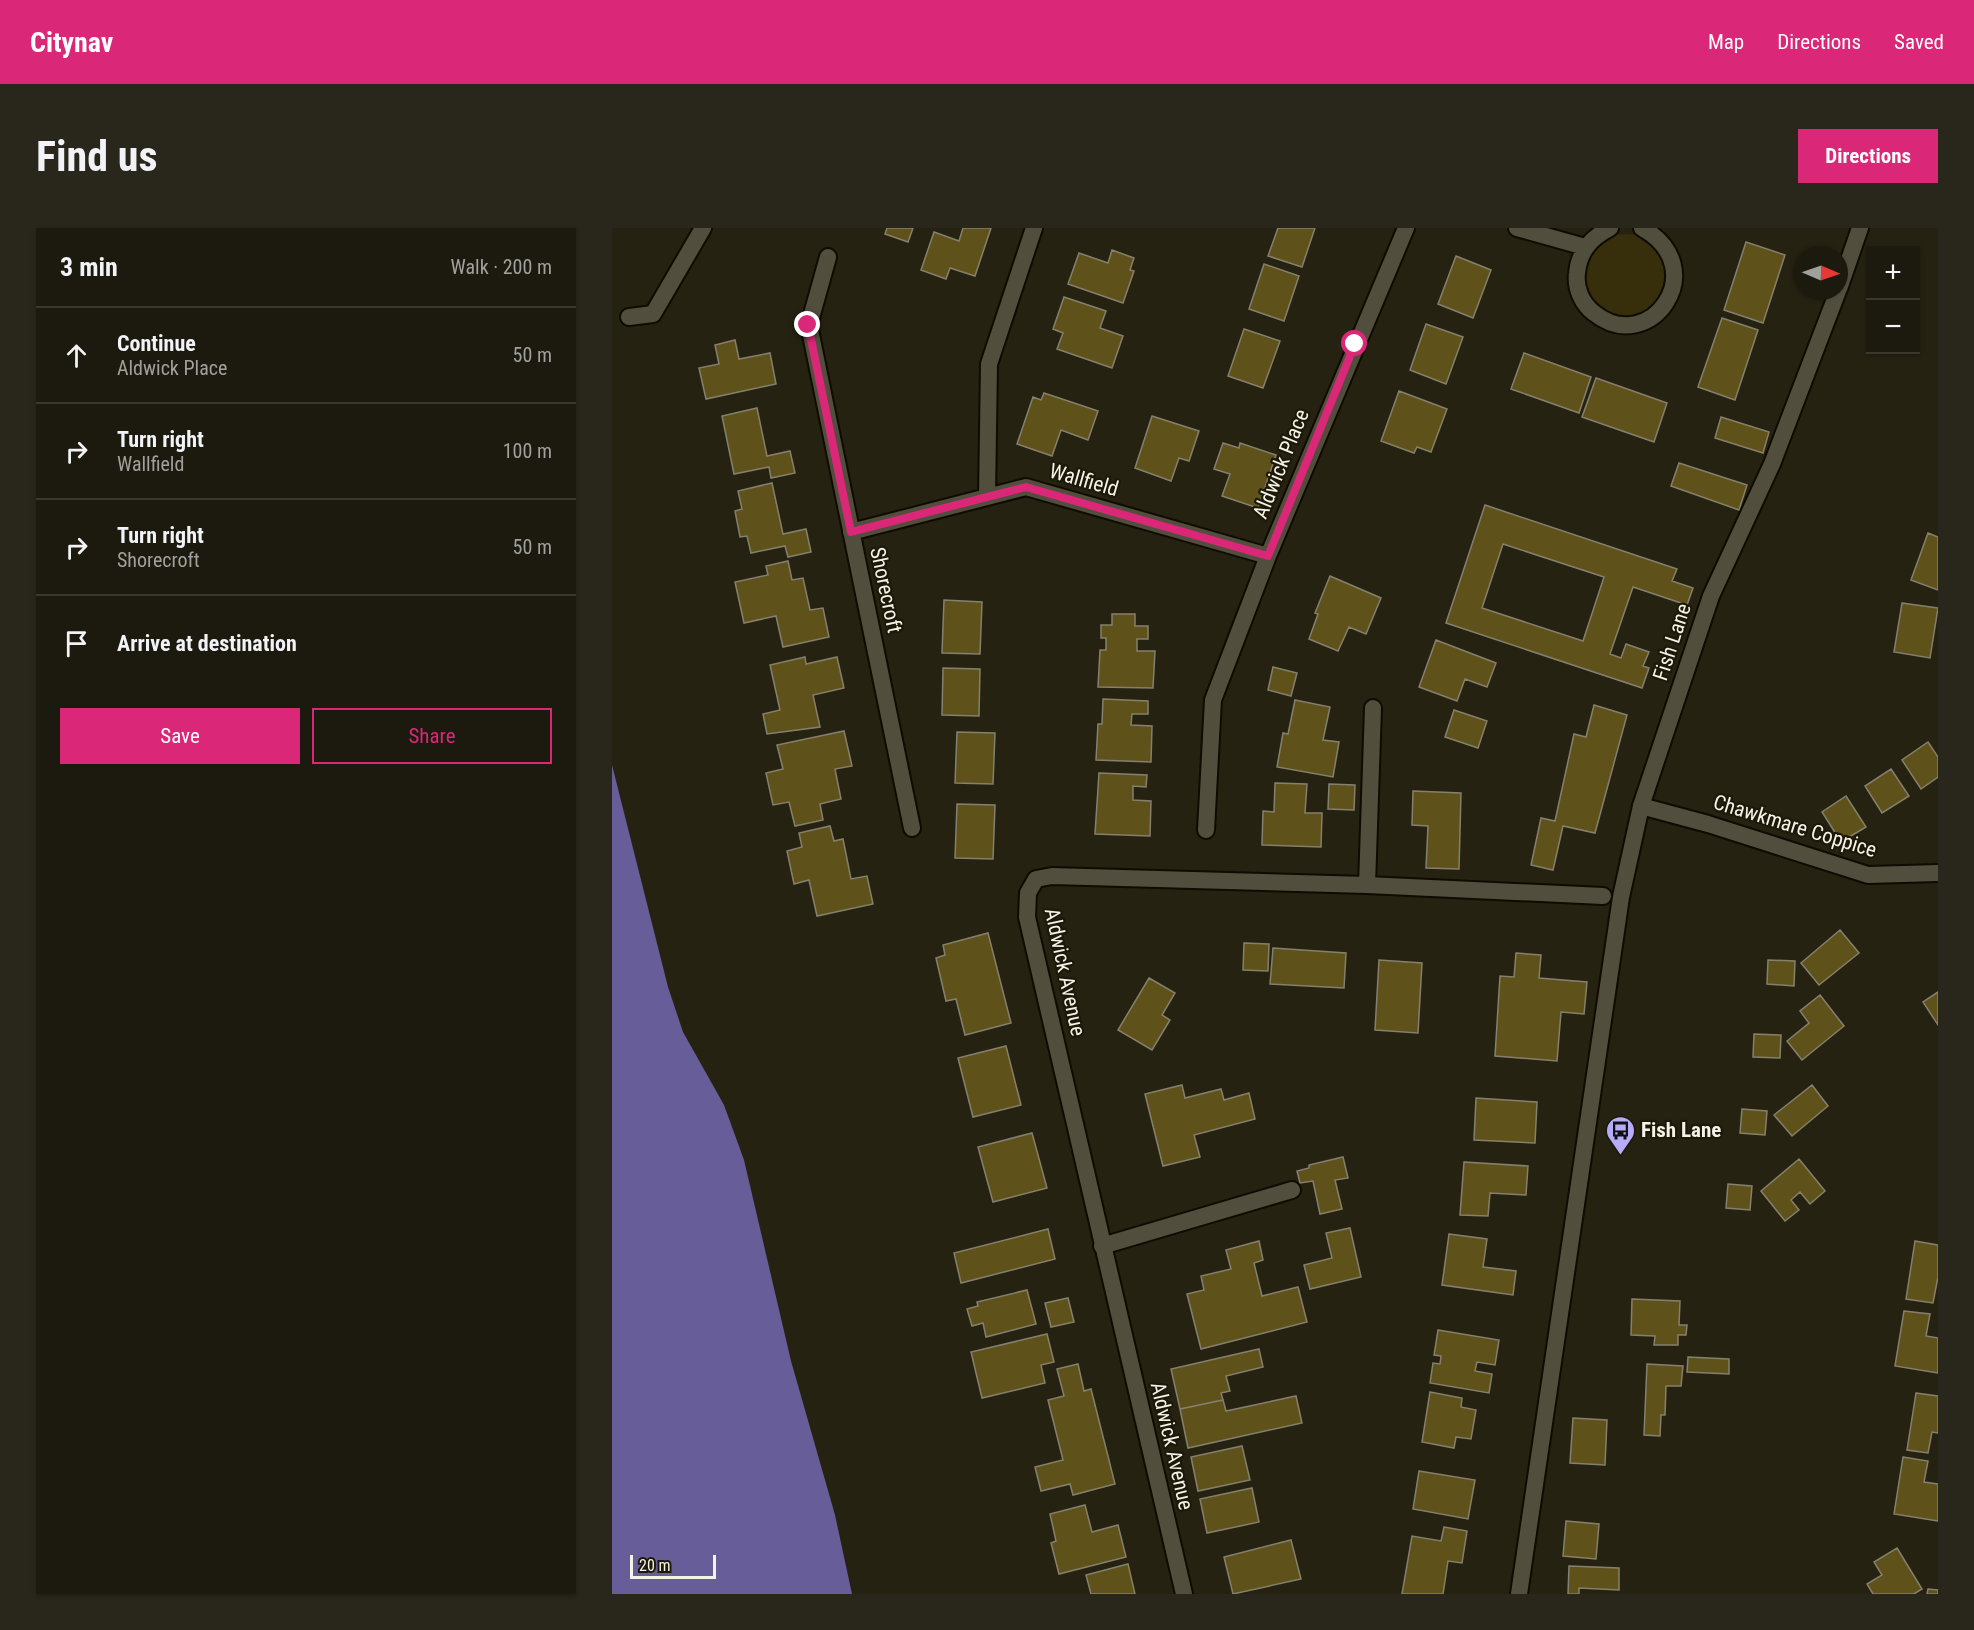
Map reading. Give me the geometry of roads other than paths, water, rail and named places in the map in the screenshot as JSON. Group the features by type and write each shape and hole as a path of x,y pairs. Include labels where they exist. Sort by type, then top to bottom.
{"street":[{"path":"629,317 653,314 703,228"},
{"path":"987,497 988,364 1034,228"},
{"name":"Aldwick Place","path":"1206,830 1213,700 1268,556 1406,228"},
{"path":"1517,228 1585,247"},
{"path":"1610,228 1596,235 1585,247 1578,262 1576,279 1580,295 1589,309 1602,319 1617,324 1634,324 1650,319 1662,309 1671,295 1675,279 1674,263 1667,248 1656,236 1642,228"},
{"name":"Fish Lane","path":"1848,263 1860,228"},
{"name":"Shorecroft","path":"828,257 808,325 912,828"},
{"name":"Fish Lane","path":"1518,1594 1621,897 1641,806 1711,596 1772,464 1835,300"},
{"name":"Wallfield","path":"851,532 1026,487 1268,556"},
{"path":"1367,885 1373,708"},
{"name":"Chawkmare Coppice","path":"1641,806 1708,824 1868,875 1938,873"},
{"name":"Aldwick Avenue","path":"1184,1594 1027,917 1028,893 1036,879 1052,876 1367,885 1603,896"},
{"path":"1102,1246 1292,1190"}],"place":[{"name":"Fish Lane","path":"1620,1156"}]}
